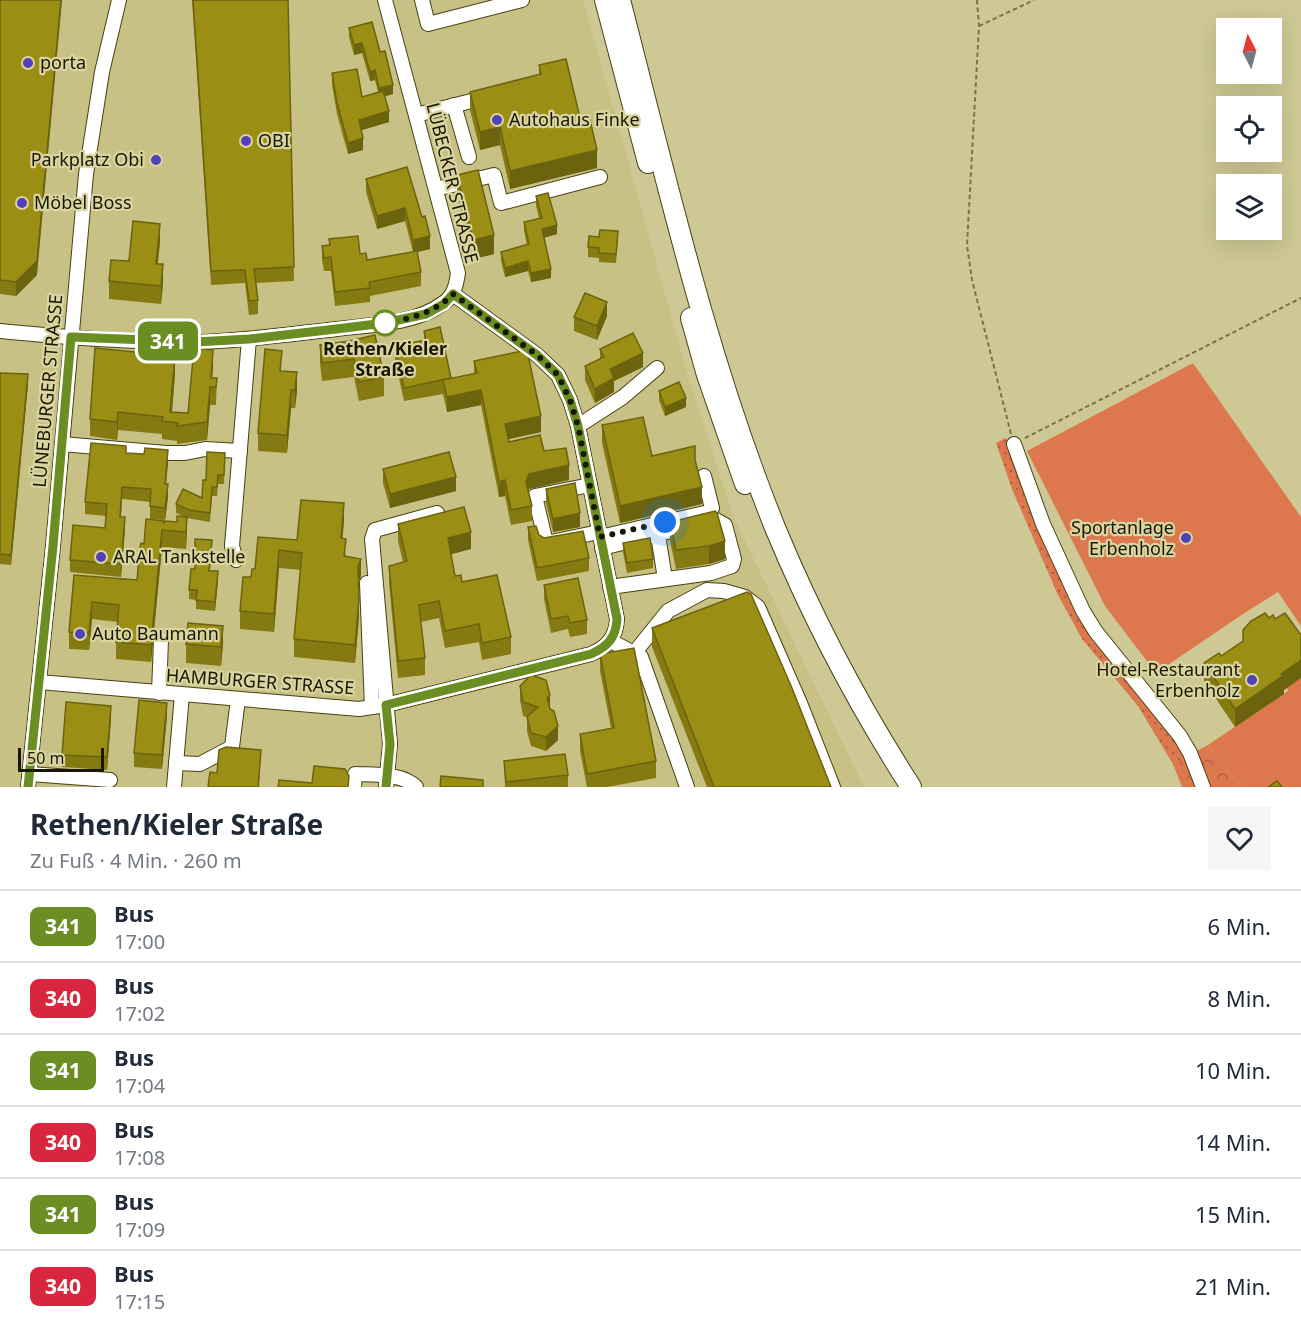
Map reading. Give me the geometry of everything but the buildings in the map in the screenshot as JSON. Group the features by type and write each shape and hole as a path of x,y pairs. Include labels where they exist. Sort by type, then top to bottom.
{"highway":[{"path":"604,0 671,250 707,375 733,452 785,580 823,659 896,787"},
{"path":"620,0 680,236 745,447 776,530 800,584 871,722 911,787"}],"street":[{"name":"LÜNEBURGER STRASSE","path":"29,780 86,174 102,72 119,0"},
{"name":"LÜBECKER STRASSE","path":"385,0 458,273 453,294"},
{"path":"422,0 428,24 522,0"},
{"path":"416,114 497,94"},
{"path":"454,105 469,157"},
{"path":"436,189 494,175 501,203 600,177"},
{"path":"0,331 71,337 196,342 249,339 385,323 426,314 444,304 453,294 537,355 558,375 570,400 578,426 617,619 611,640 641,657 687,787"},
{"path":"236,560 232,546 249,339"},
{"path":"578,426 623,397 657,368"},
{"path":"62,444 166,453 185,453 205,449 240,451"},
{"path":"1014,444 1043,524 1083,611 1096,632 1180,736 1190,753 1203,787"},
{"path":"601,539 709,513 712,508 704,476"},
{"path":"590,485 535,496 546,543 658,535 716,520 725,525 734,558 732,566 711,573 610,587"},
{"path":"379,706 372,539 375,530 436,513"},
{"path":"658,535 665,579"},
{"path":"367,584 379,706 390,744 387,782"},
{"path":"635,652 668,611 707,590 724,591 745,597 758,606 833,787"},
{"path":"159,693 161,640"},
{"name":"HAMBURGER STRASSE","path":"39,682 359,709 591,654 603,649 611,640"},
{"path":"174,787 182,694"},
{"path":"176,763 200,764 232,747 238,699"},
{"path":"354,787 355,774 387,782 409,780 416,787"},
{"path":"29,780 110,780"}],"path":[{"path":"977,0 979,26 967,245 972,280 1014,444 1301,298"},
{"path":"979,26 1034,0"}],"shaded area":[{"path":"0,0 583,0 684,362 733,516 864,787 0,787"}],"green space":[{"name":"Sportanlage Erbenholz","path":"1193,363 1301,517 1301,626 1278,592 1156,673 1105,606 1027,451"},
{"path":"1006,438 1022,485 1062,580 1186,757 1173,764 1138,706 1082,639 1057,593 1012,489 996,443"},
{"path":"1301,678 1301,787 1241,787 1208,745 1288,691 1287,688"},
{"path":"1208,745 1241,787 1182,787 1173,764"}],"bus line":[{"name":"341","path":"28,787 53,546 71,337 196,342 249,339 385,323 426,314 444,304 453,294 537,355 558,375 570,400 578,426 617,619 616,629 611,640 603,649 591,654 386,705 390,744 386,787"}],"place":[{"name":"porta","path":"28,63"},
{"name":"Autohaus Finke","path":"497,120"},
{"name":"OBI","path":"246,141"},
{"name":"Parkplatz Obi","path":"156,160"},
{"name":"Möbel Boss","path":"22,203"},
{"name":"Rethen/Kieler Straße","path":"385,323"},
{"name":"Sportanlage Erbenholz","path":"1186,538"},
{"name":"ARAL Tankstelle","path":"101,557"},
{"name":"Auto Baumann","path":"80,634"},
{"name":"Hotel-Restaurant Erbenholz","path":"1252,680"}],"route":[{"path":"385,323 426,314 444,304 453,294 537,355 558,375 570,400 578,426 600,537 665,522"}]}
